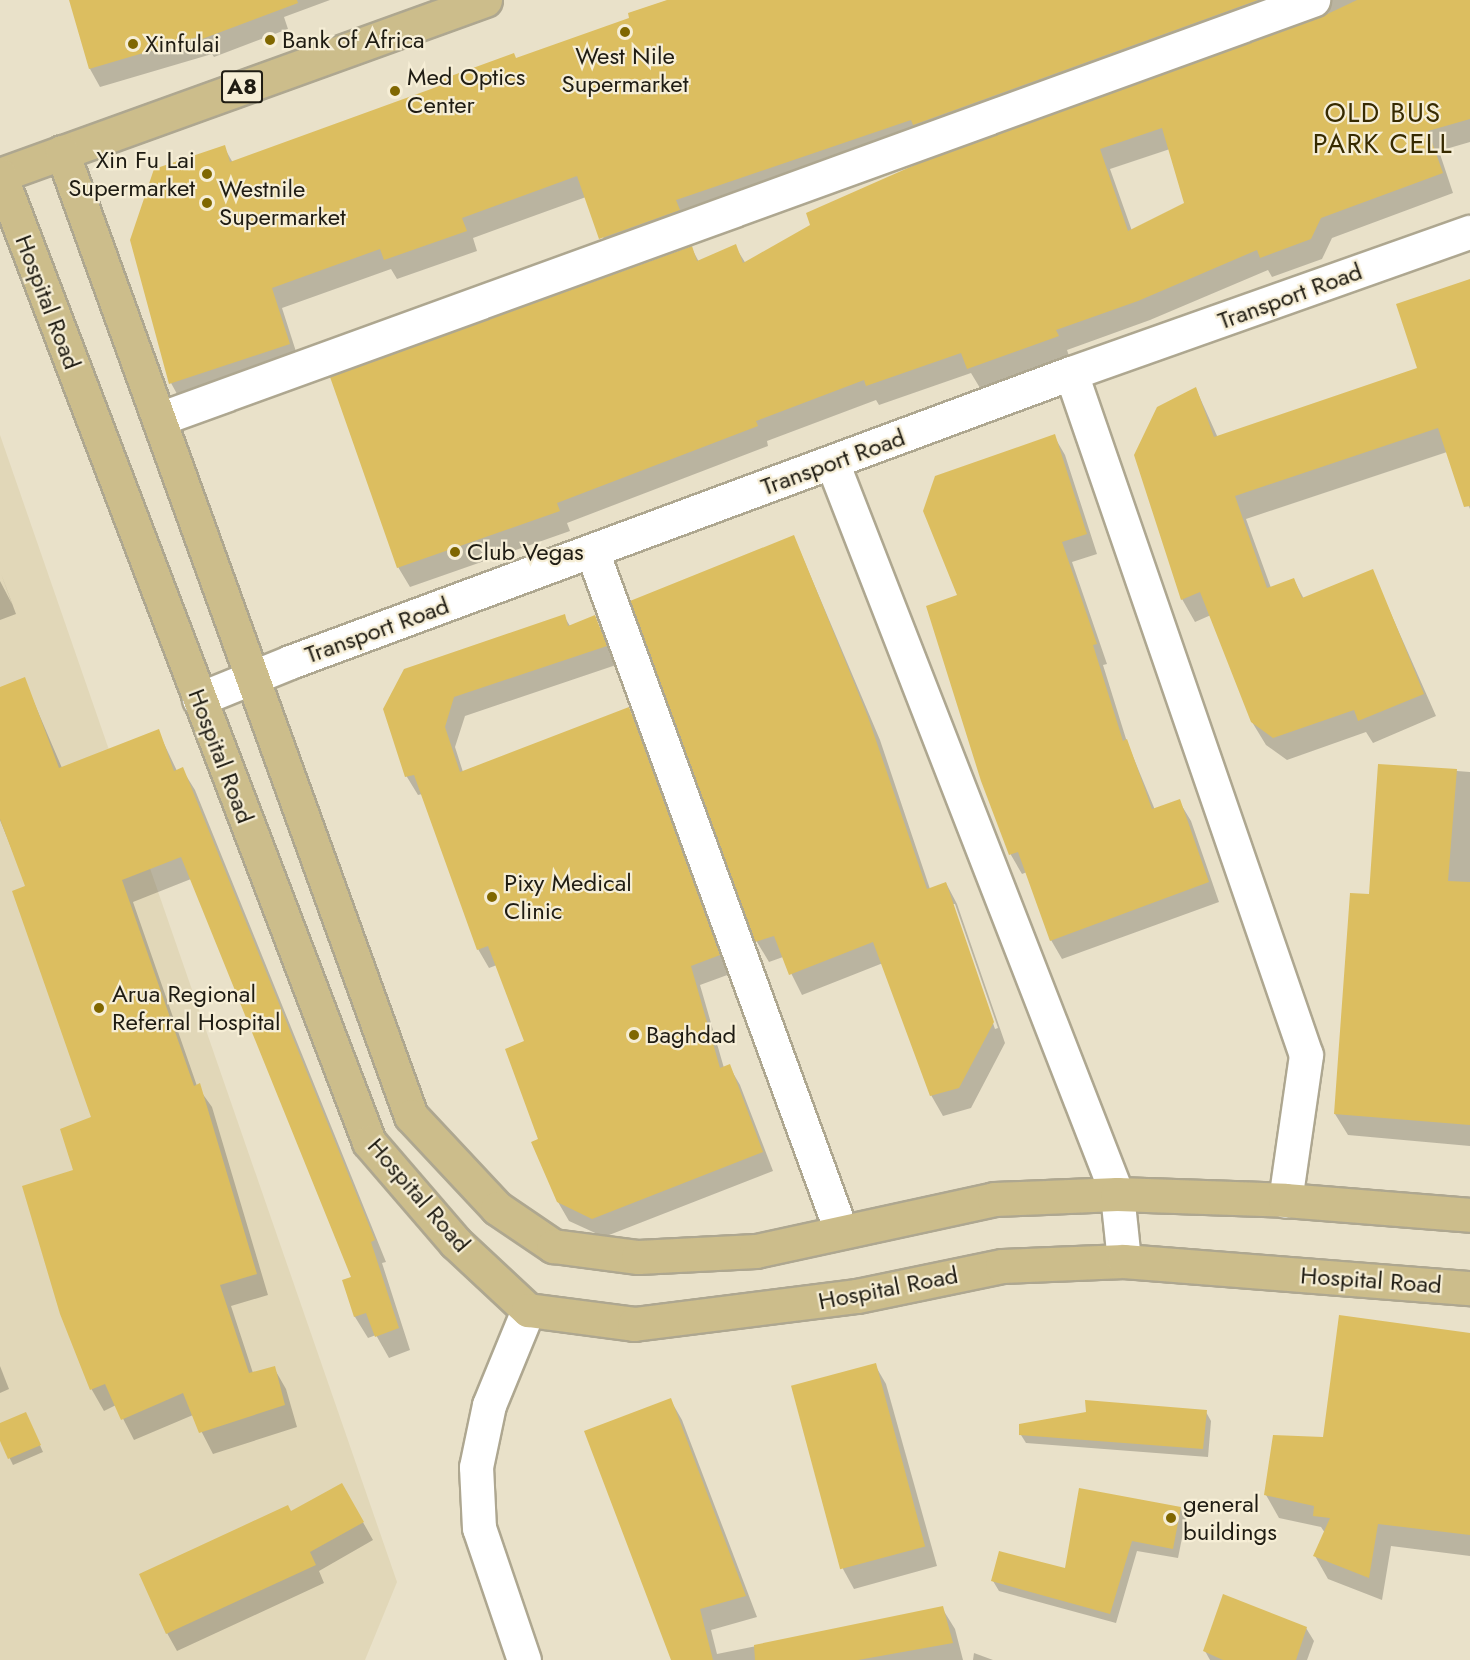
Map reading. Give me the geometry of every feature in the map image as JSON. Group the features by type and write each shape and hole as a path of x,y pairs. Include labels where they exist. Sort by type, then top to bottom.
{"main road":[{"name":"A8","path":"0,176 485,0"},
{"name":"Hospital Road","path":"62,152 411,1116 497,1208 553,1246 638,1257 756,1251 994,1199 1117,1194 1285,1200 1470,1215"},
{"name":"Hospital Road","path":"0,176 369,1142 455,1242 528,1310 634,1324 857,1296 1002,1266 1124,1261 1470,1288"}],"street":[{"path":"159,419 1313,0"},
{"name":"Transport Road","path":"199,699 251,676 1071,373 1470,232"},
{"path":"1071,373 1306,1055 1285,1200"},
{"path":"832,462 1117,1194 1124,1261"},
{"path":"592,551 841,1231"},
{"path":"524,1660 479,1528 476,1467 489,1405 528,1310"}],"shaded area":[{"name":"Arua Regional Referral Hospital","path":"0,435 397,1582 365,1660 0,1660"}],"building":[{"path":"69,0 297,0 298,3 202,39 201,36 89,69"},
{"path":"667,0 1258,0 913,125 911,120 676,200 680,210 599,239 577,176 462,218 467,231 384,260 380,249 272,288 290,344 169,384 130,240 154,169 225,145 230,162 442,85 440,80 514,53 516,58 629,18 628,13"},
{"path":"1357,0 1470,0 1470,119 1428,131 1443,173 1321,218 1311,239 1260,258 1257,250 1138,301 1056,330 1059,336 967,369 961,353 866,386 864,380 756,421 758,426 557,503 560,511 397,568 330,377 692,246 697,261 736,244 743,263 810,225 806,213 917,164 1319,18","holes":["1162,128 1184,203 1128,231 1100,149"]},
{"path":"1470,279 1470,506 1464,507 1438,428 1235,496 1267,588 1294,578 1302,598 1373,569 1424,694 1358,721 1354,710 1273,738 1251,722 1200,592 1181,600 1134,455 1157,407 1196,387 1214,437 1417,368 1396,304"},
{"path":"1055,434 1087,534 1062,542 1097,644 1093,645 1123,741 1127,739 1152,809 1180,799 1209,882 1050,941 1018,852 1009,855 981,781 926,606 957,595 923,511 935,476"},
{"path":"794,535 868,717 927,889 946,882 994,1022 959,1088 930,1096 873,942 789,975 774,936 755,942 630,601"},
{"path":"565,614 568,626 595,615 607,646 454,697 445,727 460,772 629,707 720,955 691,966 720,1068 730,1064 763,1152 592,1219 557,1202 531,1142 538,1139 505,1049 524,1041 488,946 477,950 414,775 405,777 383,709 404,669"},
{"path":"25,677 59,768 159,729 174,771 183,767 375,1240 371,1242 399,1328 375,1337 366,1313 354,1317 342,1280 351,1277 181,857 122,880 194,1086 200,1083 257,1274 220,1285 249,1373 275,1366 285,1405 199,1433 183,1393 121,1420 105,1384 90,1390 60,1314 22,1186 73,1170 60,1129 91,1117 12,891 25,886 0,819 0,687"},
{"path":"1378,764 1457,769 1448,881 1470,882 1470,1125 1334,1114 1350,893 1369,894"},
{"path":"1339,1315 1470,1333 1470,1535 1378,1524 1369,1578 1313,1556 1330,1518 1313,1516 1314,1506 1264,1495 1273,1435 1323,1437"},
{"path":"876,1363 925,1547 840,1569 791,1386"},
{"path":"671,1398 746,1596 700,1609 713,1660 671,1660 584,1431"},
{"path":"1085,1400 1207,1410 1203,1449 1019,1435 1019,1424 1086,1412"},
{"path":"26,1412 41,1445 8,1459 0,1441 0,1423"},
{"path":"342,1483 364,1522 310,1552 316,1565 166,1634 139,1574 288,1505 291,1511"},
{"path":"1079,1488 1181,1507 1173,1549 1132,1541 1110,1614 991,1581 999,1551 1065,1568"},
{"path":"1223,1594 1307,1627 1296,1660 1223,1660 1203,1651"},
{"path":"943,1606 953,1643 858,1660 755,1660 754,1645"}],"place":[{"name":"West Nile Supermarket","path":"625,32"},
{"name":"Bank of Africa","path":"270,40"},
{"name":"Xinfulai","path":"133,44"},
{"name":"Med Optics Center","path":"395,91"},
{"name":"Xin Fu Lai Supermarket","path":"207,174"},
{"name":"Westnile Supermarket","path":"207,203"},
{"name":"Club Vegas","path":"455,552"},
{"name":"Pixy Medical Clinic","path":"492,897"},
{"name":"Arua Regional Referral Hospital","path":"99,1008"},
{"name":"Baghdad","path":"634,1035"},
{"name":"general buildings","path":"1171,1518"}],"district":[{"name":"OLD BUS PARK CELL","path":"1383,128"}]}
